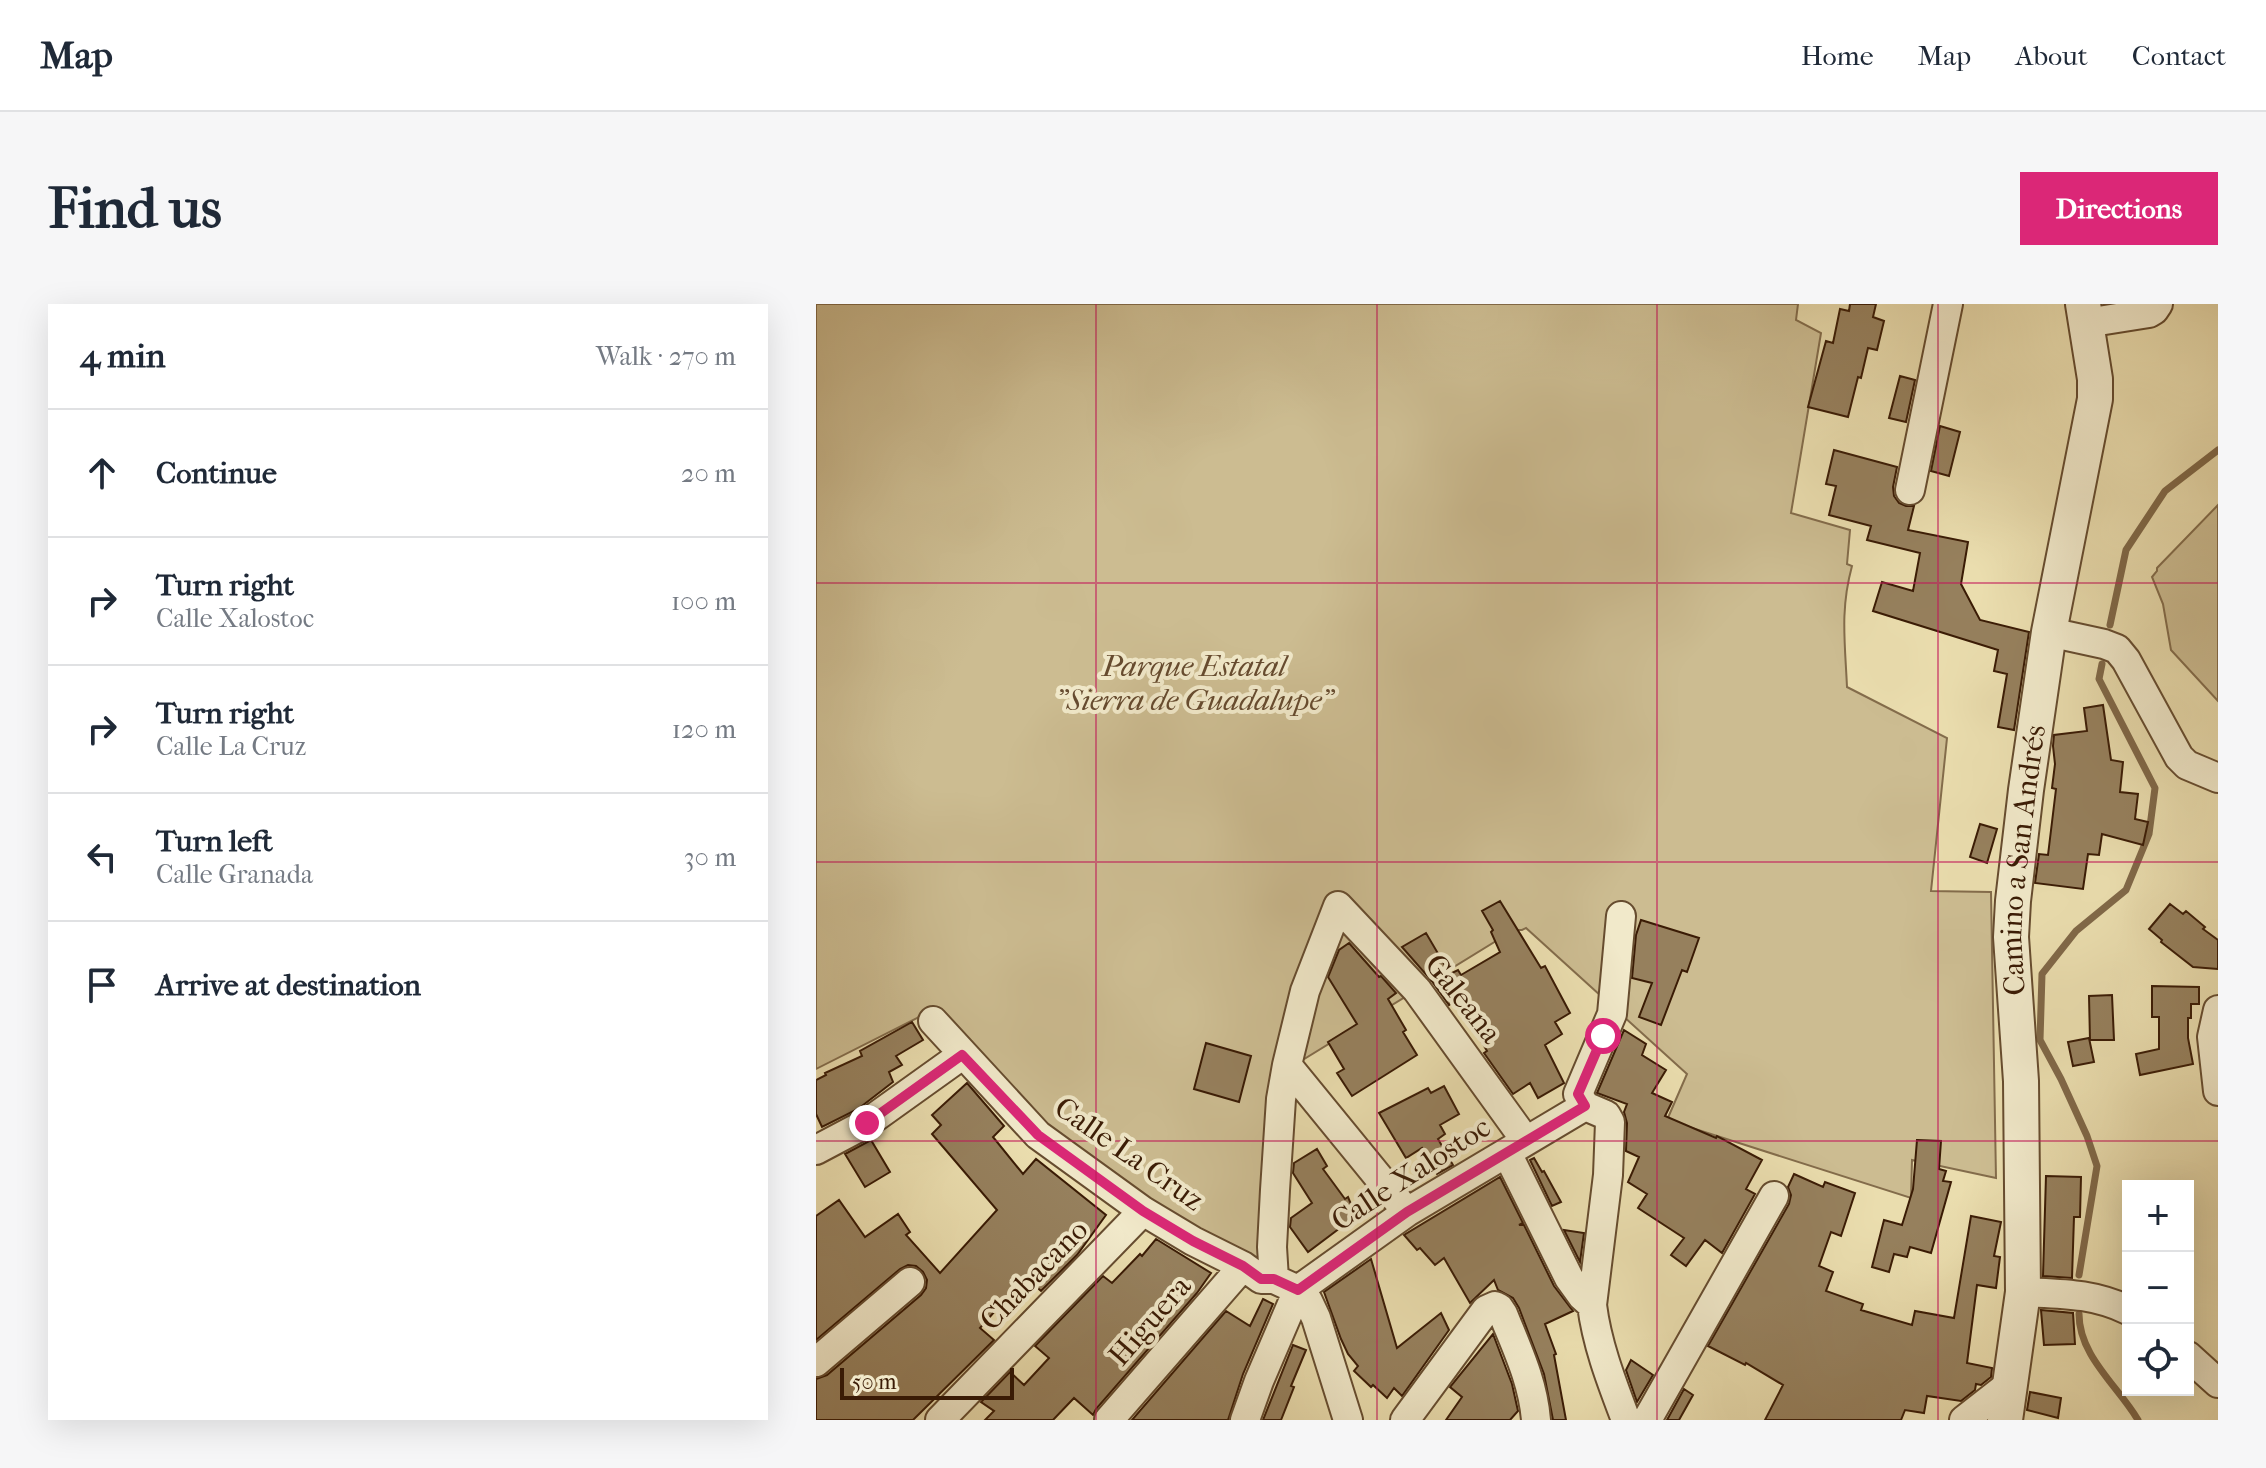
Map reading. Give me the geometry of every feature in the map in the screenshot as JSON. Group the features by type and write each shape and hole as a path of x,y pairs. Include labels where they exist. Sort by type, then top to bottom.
{"street":[{"path":"1910,490 1948,304"},
{"path":"2085,313 2149,313 2158,304"},
{"name":"Camino a San Andrés","path":"2005,1420 2023,1292 2021,1081 2011,937 2026,790 2049,632 2095,399 2085,313"},
{"path":"2049,632 2117,649 2179,757 2187,765 2218,778"},
{"name":"Galeana","path":"1287,1065 1305,991 1338,906 1417,990 1516,1147 1569,1278 1592,1305"},
{"path":"1621,916 1612,1014 1578,1094 1585,1106 1606,1115 1610,1122 1608,1175 1592,1305 1610,1379 1626,1420"},
{"path":"2218,1010 2212,1037 2218,1091"},
{"name":"Calle La Cruz","path":"933,1021 1038,1135 1143,1211 1261,1279 1286,1285"},
{"path":"816,1150 867,1123 962,1055"},
{"path":"1287,1065 1407,1212"},
{"path":"1287,1065 1281,1099 1272,1247 1286,1285 1308,1301 1316,1318 1348,1420"},
{"name":"Calle Xalostoc","path":"1286,1285 1585,1106"},
{"path":"1647,1420 1774,1196"},
{"name":"Chabacano","path":"940,1420 1143,1211"},
{"name":"Higuera","path":"1109,1420 1243,1266"},
{"path":"816,1362 910,1282"},
{"path":"1245,1420 1286,1285"},
{"path":"2023,1292 2077,1294 2104,1299 2122,1307"},
{"path":"1405,1420 1486,1310 1495,1306 1503,1314 1534,1395 1536,1420"},
{"path":"2194,1361 2218,1383"},
{"path":"1964,1420 2010,1384"}],"green space":[{"name":"Parque Estatal \"Sierra de Guadalupe\"","path":"816,304 1798,304 1796,320 1821,333 1791,513 1850,530 1847,564 1852,566 1844,626 1847,687 1947,738 1931,891 1991,892 1996,1178 1912,1160 1911,1198 1667,1120 1687,1074 1526,928 1514,930 1275,1077 1266,1265 1183,1230 1052,1142 929,1012 816,1069"},
{"path":"2218,505 2218,701 2171,650 2163,604 2152,577"}],"building":[{"path":"1850,304 1876,304 1873,317 1884,321 1877,350 1868,348 1848,417 1808,407 1826,341 1833,343 1840,309 1849,311"},
{"path":"1900,376 1915,380 1906,422 1889,418"},
{"path":"1940,426 1960,432 1949,476 1931,471"},
{"path":"1834,450 1897,467 1894,496 1899,503 1914,506 1908,530 1968,542 1961,584 1980,620 2029,632 2014,730 1998,727 2007,674 1994,671 1998,650 1873,611 1882,582 1913,591 1920,553 1867,540 1871,526 1829,515 1836,486 1826,484"},
{"path":"2103,705 2111,760 2123,762 2120,792 2138,794 2135,819 2148,822 2143,845 2102,834 2099,855 2088,854 2083,889 2035,883 2039,854 2048,855 2056,789 2052,788 2054,735 2087,731 2084,708"},
{"path":"1980,824 1997,829 1987,863 1970,857"},
{"path":"1500,901 1541,968 1545,966 1570,1013 1555,1022 1562,1034 1545,1045 1564,1083 1538,1098 1530,1083 1513,1094 1484,1053 1487,1051 1457,999 1449,1005 1402,947 1426,933 1450,974 1458,970 1461,975 1500,952 1491,932 1493,930 1482,911"},
{"path":"2170,904 2183,914 2186,911 2218,940 2218,969 2193,967 2149,929"},
{"path":"1641,920 1699,938 1687,972 1682,970 1661,1025 1639,1017 1652,983 1632,978 1636,935"},
{"path":"1349,943 1396,993 1388,999 1417,1055 1352,1096 1337,1073 1344,1069 1328,1042 1357,1024 1328,977 1339,950"},
{"path":"2152,986 2199,987 2199,1004 2191,1004 2191,1018 2188,1018 2193,1064 2140,1075 2136,1054 2159,1049 2159,1017 2152,1017"},
{"path":"2112,995 2114,1040 2090,1040 2089,996"},
{"path":"912,1022 923,1040 896,1056 902,1065 889,1072 893,1082 858,1109 822,1127 816,1114 816,1080 862,1056 860,1051"},
{"path":"1624,1030 1646,1044 1642,1055 1666,1070 1652,1093 1672,1102 1665,1116 1717,1136 1762,1160 1746,1189 1755,1194 1722,1253 1705,1240 1686,1266 1671,1255 1684,1238 1638,1208 1647,1194 1628,1182 1639,1157 1626,1151 1627,1123 1624,1112 1627,1104 1597,1093"},
{"path":"2089,1038 2094,1062 2073,1066 2068,1042"},
{"path":"1206,1043 1251,1056 1239,1102 1194,1089"},
{"path":"967,1083 1004,1126 993,1137 1023,1174 1036,1159 1106,1215 1077,1255 1041,1291 1025,1277 980,1328 994,1340 913,1420 816,1420 816,1379 827,1375 921,1295 927,1280 916,1266 908,1265 900,1269 816,1340 816,1216 839,1200 865,1237 898,1214 910,1232 906,1235 940,1273 997,1210 932,1134 941,1125 932,1115"},
{"path":"1444,1086 1459,1114 1440,1125 1445,1134 1438,1139 1453,1165 1437,1174 1422,1148 1406,1158 1379,1113 1428,1088 1431,1093"},
{"path":"871,1140 890,1172 865,1187 845,1154"},
{"path":"1917,1140 1941,1141 1939,1169 1946,1171 1943,1181 1951,1182 1931,1253 1910,1247 1907,1257 1894,1254 1889,1272 1872,1267 1884,1220 1902,1225 1913,1189"},
{"path":"1317,1149 1327,1166 1323,1169 1345,1199 1348,1197 1356,1216 1308,1252 1290,1227 1291,1218 1312,1203 1293,1173 1294,1163"},
{"path":"1534,1158 1561,1202 1552,1206 1530,1160"},
{"path":"1794,1174 1823,1187 1825,1182 1855,1193 1841,1236 1831,1232 1819,1266 1833,1272 1826,1291 1863,1304 1861,1310 1912,1325 1915,1311 1954,1318 1971,1216 2001,1222 1994,1256 2000,1257 1996,1288 1977,1285 1967,1363 1992,1368 1991,1377 1981,1385 1976,1384 1975,1390 1961,1401 1927,1396 1924,1413 1905,1410 1901,1420 1765,1420 1783,1385 1746,1363 1708,1346 1789,1204 1791,1195 1788,1187"},
{"path":"2046,1176 2081,1177 2080,1217 2074,1217 2072,1278 2043,1276"},
{"path":"1500,1177 1523,1223 1519,1225 1524,1225 1554,1286 1573,1311 1545,1324 1556,1354 1566,1420 1553,1420 1544,1374 1513,1298 1498,1290 1494,1280 1470,1303 1444,1258 1435,1265 1404,1235"},
{"path":"1564,1230 1584,1233 1580,1262"},
{"path":"1156,1239 1211,1273 1093,1415 1074,1398 1053,1420 985,1420 994,1411 981,1402 1010,1372 1024,1385 1049,1358 1035,1346 1103,1276 1112,1283"},
{"path":"1371,1259 1397,1348 1441,1313 1449,1330 1402,1396 1394,1388 1387,1398 1354,1371 1358,1366 1341,1339 1324,1292"},
{"path":"1263,1299 1273,1304 1243,1374 1228,1420 1132,1420 1226,1311 1250,1326"},
{"path":"2041,1310 2073,1313 2075,1344 2044,1345"},
{"path":"1493,1334 1512,1384 1518,1411 1510,1420 1446,1420 1462,1397 1450,1387"},
{"path":"1293,1345 1306,1350 1281,1420 1263,1420"},
{"path":"1631,1360 1653,1375 1637,1402 1626,1370"},
{"path":"1684,1389 1693,1395 1679,1420 1667,1420"},
{"path":"2030,1392 2061,1398 2058,1418 2027,1410"}],"waterway":[{"path":"2110,625 2126,550 2165,491 2218,450"},
{"path":"2079,1275 2097,1166 2087,1136 2040,1040 2042,974 2076,931 2126,890 2149,834 2155,788 2099,679 2102,664"},
{"path":"2079,1314 2085,1344 2092,1357 2138,1420"}],"route":[{"path":"867,1123 962,1055 1053,1148 1143,1211 1261,1279 1274,1279 1298,1290 1407,1212 1585,1106 1578,1094 1603,1036"}]}
